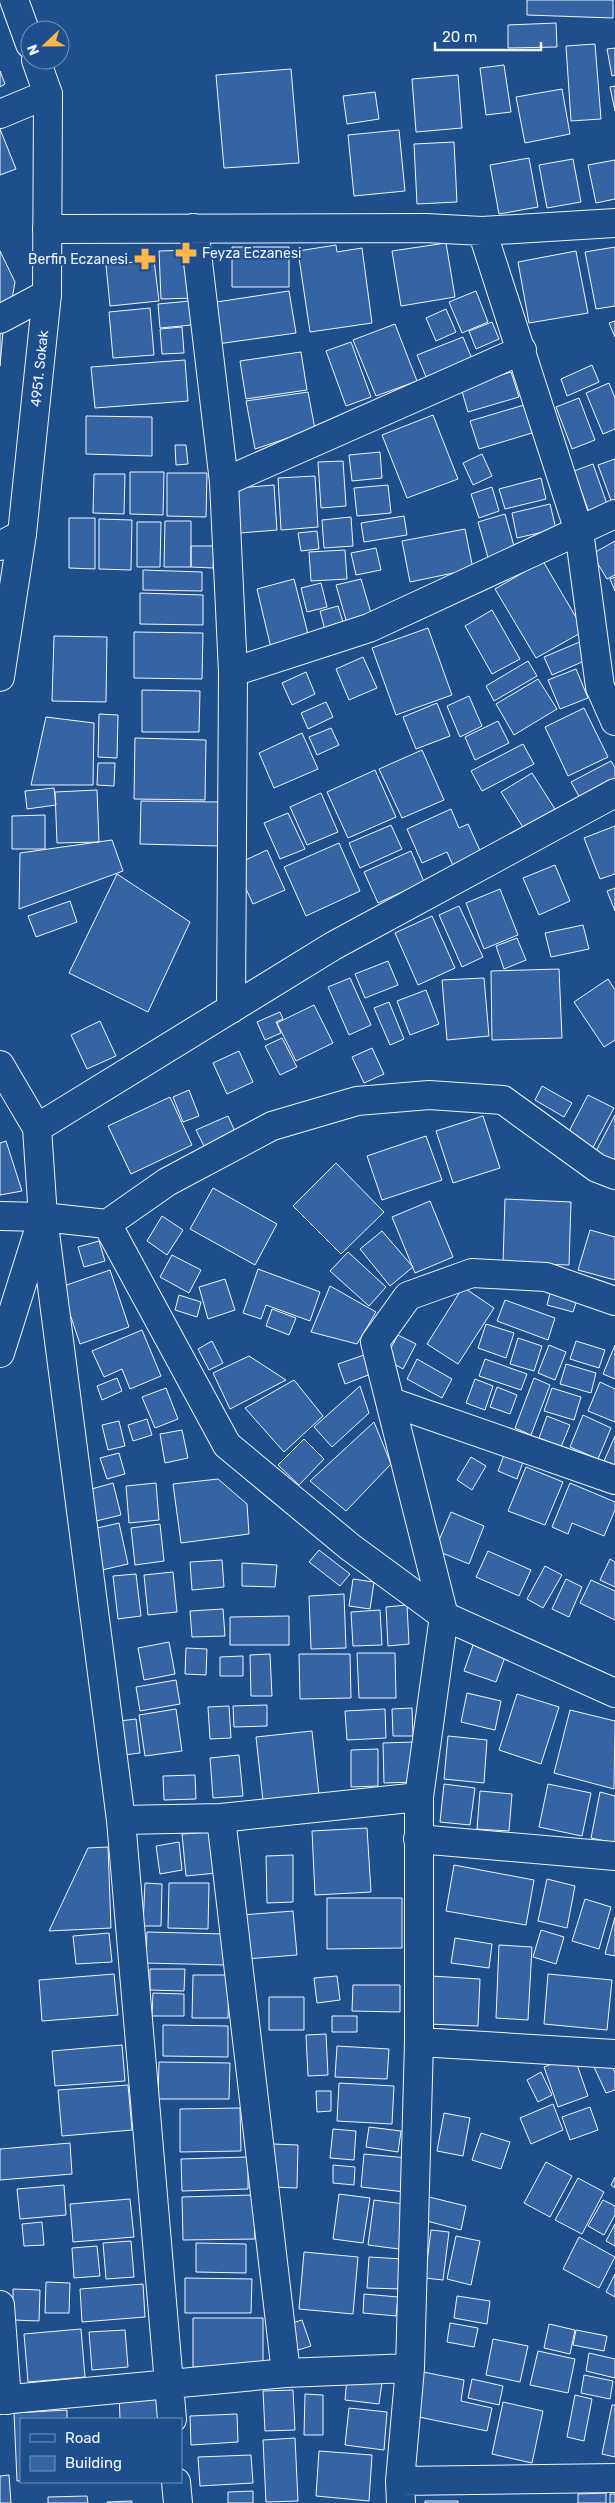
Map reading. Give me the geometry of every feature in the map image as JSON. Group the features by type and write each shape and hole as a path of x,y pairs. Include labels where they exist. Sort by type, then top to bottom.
{"street":[{"path":"14,0 21,20"},
{"name":"4951. Sokak","path":"0,677 11,540 47,294 48,94 40,70"},
{"path":"0,114 48,94"},
{"path":"47,229 426,228 482,231 615,223"},
{"path":"194,228 224,482 233,672 231,1009"},
{"path":"482,231 580,531 600,687 615,721"},
{"path":"0,319 47,294"},
{"path":"224,482 522,350"},
{"path":"233,672 369,628 615,514"},
{"path":"36,1128 333,946 615,793"},
{"path":"0,1065 36,1128 43,1216 121,1820 172,2418"},
{"path":"0,1216 43,1216 107,1224 167,1182 272,1126 357,1101 429,1095 503,1100 597,1168 615,1175"},
{"path":"0,1353 43,1216"},
{"path":"107,1224 228,1445 350,1547 444,1616 615,1693"},
{"path":"615,1301 546,1277 472,1273 408,1296 376,1342 444,1616 419,1797 419,2042 410,2368 401,2492 615,2478"},
{"path":"391,1402 615,1480"},
{"path":"121,1820 221,1818 419,1797"},
{"path":"221,1818 286,2373"},
{"path":"418,1840 615,1856"},
{"path":"419,2042 615,2054"},
{"path":"0,2306 3,2400 286,2373 410,2368"},
{"path":"176,2483 178,2503"}],"building":[{"path":"527,0 613,0 613,18 527,15"},
{"path":"556,23 557,47 508,48 508,25"},
{"path":"595,44 601,119 571,121 566,46"},
{"path":"615,48 615,75 612,76 607,49"},
{"path":"504,65 511,112 486,115 480,68"},
{"path":"291,69 299,163 224,168 216,75"},
{"path":"0,71 5,84 0,87"},
{"path":"458,75 462,128 416,132 412,79"},
{"path":"615,86 615,111 610,87"},
{"path":"562,89 570,134 525,143 516,97"},
{"path":"375,92 379,119 347,124 343,96"},
{"path":"0,129 16,169 0,175"},
{"path":"399,130 405,191 354,196 348,135"},
{"path":"454,142 457,202 417,204 414,144"},
{"path":"529,158 538,207 499,214 490,165"},
{"path":"573,159 581,202 547,208 539,165"},
{"path":"615,160 615,199 596,203 588,165"},
{"path":"446,243 455,297 401,306 392,251"},
{"path":"336,245 337,252 362,248 372,323 310,332 298,251"},
{"path":"232,247 289,247 289,287 232,287"},
{"path":"615,247 615,306 596,309 585,252"},
{"path":"193,250 195,298 161,299 159,251"},
{"path":"0,251 15,282 12,299 0,305"},
{"path":"576,251 588,313 529,323 518,262"},
{"path":"154,260 159,301 110,306 106,265"},
{"path":"289,291 296,333 217,344 210,303"},
{"path":"476,291 488,322 462,333 449,302"},
{"path":"190,301 192,325 160,328 158,304"},
{"path":"150,308 154,355 113,358 109,312"},
{"path":"446,309 456,332 436,341 426,318"},
{"path":"615,321 615,337 609,323"},
{"path":"492,322 499,339 476,349 469,331"},
{"path":"395,324 417,381 376,396 353,340"},
{"path":"182,327 184,353 162,354 160,329"},
{"path":"3,332 0,366 0,334"},
{"path":"463,337 475,366 429,384 417,355"},
{"path":"351,342 371,397 346,406 326,351"},
{"path":"301,352 307,390 246,399 240,361"},
{"path":"185,360 188,401 95,408 91,367"},
{"path":"592,365 599,382 567,396 561,379"},
{"path":"511,372 519,397 468,412 461,388"},
{"path":"609,383 615,398 615,429 603,434 586,393"},
{"path":"308,392 315,429 255,449 246,401"},
{"path":"579,398 595,440 572,449 556,407"},
{"path":"524,405 532,433 479,449 470,421"},
{"path":"433,415 458,479 407,498 382,435"},
{"path":"86,416 152,417 152,456 86,454"},
{"path":"175,445 186,445 188,464 176,465"},
{"path":"380,452 382,478 352,481 349,455"},
{"path":"482,454 492,476 473,485 463,463"},
{"path":"615,459 615,502 612,503 598,465"},
{"path":"343,461 346,506 321,508 318,462"},
{"path":"593,464 607,504 589,512 574,471"},
{"path":"130,472 164,472 163,515 130,514"},
{"path":"167,473 207,473 206,517 167,516"},
{"path":"94,474 125,474 124,514 93,513"},
{"path":"315,476 318,527 281,530 278,478"},
{"path":"541,478 546,499 505,509 499,489"},
{"path":"274,485 277,530 240,533 238,488"},
{"path":"388,485 391,513 357,516 354,488"},
{"path":"492,487 499,511 479,518 471,494"},
{"path":"550,504 556,529 517,538 512,513"},
{"path":"505,514 516,553 489,561 478,522"},
{"path":"404,516 407,535 364,542 361,523"},
{"path":"351,517 353,546 324,548 322,520"},
{"path":"69,518 95,518 95,569 69,568"},
{"path":"99,519 132,520 131,570 99,569"},
{"path":"165,521 191,521 191,567 164,567"},
{"path":"137,522 161,522 160,567 137,567"},
{"path":"465,529 473,569 410,582 402,541"},
{"path":"317,531 319,549 301,551 298,533"},
{"path":"615,541 615,575 607,579 592,554"},
{"path":"191,546 214,546 213,568 191,567"},
{"path":"376,548 381,570 356,575 351,553"},
{"path":"345,550 347,579 311,581 309,552"},
{"path":"543,561 584,631 536,658 495,589"},
{"path":"143,570 202,572 202,591 143,590"},
{"path":"615,577 615,591 610,579"},
{"path":"294,579 309,638 271,648 257,589"},
{"path":"361,579 373,620 348,627 336,585"},
{"path":"321,583 327,607 307,612 301,588"},
{"path":"140,593 203,595 203,625 140,624"},
{"path":"338,606 344,625 325,630 320,611"},
{"path":"492,610 520,659 492,674 465,626"},
{"path":"428,628 452,695 396,715 372,648"},
{"path":"134,632 203,633 202,679 134,678"},
{"path":"54,636 107,637 106,702 52,701"},
{"path":"582,641 589,659 552,675 544,657"},
{"path":"363,657 377,688 349,700 336,669"},
{"path":"528,661 537,676 494,701 486,686"},
{"path":"576,669 588,698 560,709 548,680"},
{"path":"306,672 315,694 292,705 282,683"},
{"path":"538,679 557,709 514,735 496,704"},
{"path":"142,690 200,691 199,732 142,732"},
{"path":"469,696 482,726 460,737 447,706"},
{"path":"326,702 333,717 308,729 301,713"},
{"path":"437,703 450,736 416,749 403,717"},
{"path":"584,708 608,757 568,776 545,727"},
{"path":"99,714 118,715 117,758 98,757"},
{"path":"46,717 94,723 93,785 31,785"},
{"path":"498,721 509,743 475,760 465,737"},
{"path":"331,728 339,745 317,755 309,737"},
{"path":"302,733 318,769 274,788 259,753"},
{"path":"135,738 206,740 205,800 134,799"},
{"path":"523,744 534,764 482,791 471,771"},
{"path":"422,750 444,800 402,818 379,769"},
{"path":"611,761 615,768 615,782 581,800 571,782"},
{"path":"98,763 115,763 114,786 97,785"},
{"path":"375,770 396,817 348,838 327,792"},
{"path":"532,773 555,809 524,829 501,792"},
{"path":"54,788 56,805 27,809 25,791"},
{"path":"97,790 99,842 57,843 55,792"},
{"path":"321,793 338,832 307,845 290,807"},
{"path":"141,801 219,802 219,846 140,844"},
{"path":"451,809 459,828 468,824 482,855 454,868 447,852 422,863 407,829"},
{"path":"288,813 305,849 280,859 264,823"},
{"path":"45,815 45,849 12,849 12,816"},
{"path":"391,825 402,849 360,868 349,843"},
{"path":"615,826 615,874 600,879 584,838"},
{"path":"112,840 123,871 19,909 20,853"},
{"path":"339,843 360,891 306,916 284,867"},
{"path":"267,850 285,890 253,904 235,865"},
{"path":"411,851 424,882 378,903 364,872"},
{"path":"555,865 570,901 539,915 523,878"},
{"path":"117,874 190,922 148,1012 69,973"},
{"path":"615,888 615,911 607,891"},
{"path":"500,889 518,935 484,949 466,903"},
{"path":"70,901 77,922 36,937 28,916"},
{"path":"459,906 483,957 462,967 439,915"},
{"path":"432,916 455,968 418,985 395,933"},
{"path":"583,925 589,949 551,957 545,933"},
{"path":"517,938 526,960 504,969 496,946"},
{"path":"388,961 398,985 365,998 355,974"},
{"path":"559,969 562,1038 492,1040 491,971"},
{"path":"350,978 371,1025 349,1035 328,987"},
{"path":"484,978 489,1036 447,1040 442,980"},
{"path":"608,979 615,990 615,1040 604,1047 574,1002"},
{"path":"426,990 439,1024 410,1035 397,1001"},
{"path":"389,1002 404,1039 390,1045 374,1008"},
{"path":"314,1005 333,1043 296,1061 277,1023"},
{"path":"280,1012 283,1019 276,1022 281,1033 265,1040 257,1022"},
{"path":"100,1021 116,1056 87,1069 71,1035"},
{"path":"282,1038 297,1067 280,1075 265,1046"},
{"path":"372,1048 384,1074 364,1083 352,1057"},
{"path":"239,1051 253,1082 227,1094 213,1063"},
{"path":"542,1086 572,1103 564,1117 535,1100"},
{"path":"189,1090 199,1116 183,1122 173,1097"},
{"path":"588,1095 614,1108 591,1151 566,1137"},
{"path":"170,1097 192,1145 131,1174 108,1126"},
{"path":"615,1115 615,1163 595,1153"},
{"path":"228,1116 237,1136 206,1150 196,1130"},
{"path":"483,1116 500,1168 453,1183 436,1131"},
{"path":"426,1136 442,1180 382,1200 367,1156"},
{"path":"6,1141 22,1191 0,1195 0,1143"},
{"path":"336,1163 384,1212 341,1254 293,1206"},
{"path":"213,1188 277,1224 255,1265 190,1229"},
{"path":"505,1199 571,1202 569,1265 503,1263"},
{"path":"430,1201 453,1257 415,1273 392,1217"},
{"path":"162,1216 183,1230 167,1255 147,1241"},
{"path":"590,1230 615,1237 615,1280 578,1270"},
{"path":"382,1231 413,1267 390,1286 360,1249"},
{"path":"99,1241 105,1261 84,1267 78,1247"},
{"path":"348,1252 386,1287 369,1306 330,1271"},
{"path":"172,1255 201,1270 189,1293 160,1277"},
{"path":"258,1269 320,1292 310,1321 266,1305 261,1319 243,1313"},
{"path":"110,1270 129,1327 80,1344 61,1287"},
{"path":"225,1279 235,1310 208,1319 199,1287"},
{"path":"330,1286 376,1312 357,1344 311,1332"},
{"path":"463,1287 494,1308 458,1364 427,1344"},
{"path":"550,1293 577,1300 573,1312 547,1305"},
{"path":"179,1295 201,1302 197,1317 175,1310"},
{"path":"505,1300 555,1318 548,1340 497,1321"},
{"path":"272,1309 296,1318 289,1335 266,1326"},
{"path":"486,1324 514,1333 506,1358 478,1348"},
{"path":"142,1330 161,1376 130,1389 122,1369 104,1377 92,1351"},
{"path":"398,1335 416,1344 403,1369 385,1359"},
{"path":"518,1338 542,1346 534,1371 510,1364"},
{"path":"212,1341 223,1363 209,1370 198,1349"},
{"path":"576,1341 605,1350 599,1368 570,1359"},
{"path":"549,1345 566,1352 555,1380 538,1373"},
{"path":"615,1345 615,1379 603,1374"},
{"path":"364,1355 371,1374 345,1384 338,1364"},
{"path":"249,1356 286,1380 230,1409 213,1373"},
{"path":"417,1359 452,1379 442,1398 407,1379"},
{"path":"485,1359 527,1374 521,1390 479,1376"},
{"path":"566,1364 596,1373 591,1393 560,1384"},
{"path":"117,1378 122,1391 102,1400 97,1386"},
{"path":"534,1378 550,1385 531,1435 515,1428"},
{"path":"475,1379 493,1386 485,1410 466,1403"},
{"path":"294,1380 323,1416 284,1452 245,1408"},
{"path":"600,1382 615,1389 615,1422 588,1411"},
{"path":"360,1386 369,1413 332,1447 314,1427"},
{"path":"497,1387 517,1395 510,1414 490,1407"},
{"path":"166,1388 178,1419 155,1428 142,1397"},
{"path":"552,1388 581,1397 574,1420 544,1411"},
{"path":"583,1415 611,1428 598,1459 570,1447"},
{"path":"547,1416 570,1425 561,1447 539,1438"},
{"path":"147,1419 152,1435 133,1441 128,1425"},
{"path":"119,1421 125,1446 108,1450 102,1425"},
{"path":"374,1422 391,1464 346,1511 310,1481"},
{"path":"182,1430 188,1458 165,1463 160,1434"},
{"path":"615,1436 615,1466 604,1461"},
{"path":"304,1439 324,1459 299,1485 278,1465"},
{"path":"119,1453 125,1474 107,1479 100,1458"},
{"path":"504,1455 523,1462 517,1479 498,1471"},
{"path":"471,1457 486,1466 472,1490 457,1480"},
{"path":"526,1467 563,1482 545,1525 508,1511"},
{"path":"218,1479 247,1504 249,1534 181,1543 173,1484"},
{"path":"113,1483 121,1515 96,1521 88,1490"},
{"path":"156,1483 159,1520 129,1523 126,1486"},
{"path":"570,1483 615,1502 615,1510 604,1536 572,1523 568,1534 552,1527"},
{"path":"451,1512 484,1526 469,1564 435,1550"},
{"path":"119,1523 128,1564 102,1570 93,1529"},
{"path":"160,1524 164,1561 135,1565 131,1528"},
{"path":"319,1550 350,1574 340,1586 309,1562"},
{"path":"488,1551 531,1570 519,1596 476,1577"},
{"path":"610,1559 615,1562 615,1587 600,1580"},
{"path":"222,1560 224,1587 192,1590 190,1562"},
{"path":"242,1563 277,1565 275,1587 242,1586"},
{"path":"545,1566 562,1575 543,1608 527,1599"},
{"path":"173,1572 177,1612 148,1615 144,1575"},
{"path":"136,1574 141,1616 118,1619 113,1576"},
{"path":"353,1579 374,1582 370,1609 349,1606"},
{"path":"566,1579 582,1587 569,1617 552,1609"},
{"path":"591,1580 615,1591 615,1620 580,1603"},
{"path":"344,1594 346,1648 311,1649 309,1596"},
{"path":"407,1605 409,1644 388,1646 386,1607"},
{"path":"223,1609 225,1636 192,1637 190,1611"},
{"path":"380,1610 382,1645 353,1646 351,1612"},
{"path":"289,1616 289,1645 230,1645 230,1617"},
{"path":"169,1642 175,1674 144,1680 138,1648"},
{"path":"473,1645 505,1657 496,1682 464,1671"},
{"path":"186,1648 207,1649 206,1675 185,1674"},
{"path":"357,1653 395,1653 396,1698 359,1698"},
{"path":"270,1654 272,1696 251,1696 250,1655"},
{"path":"299,1654 350,1654 351,1698 300,1699"},
{"path":"243,1656 243,1676 220,1676 220,1657"},
{"path":"176,1680 180,1704 140,1711 136,1687"},
{"path":"467,1693 501,1701 495,1730 461,1722"},
{"path":"517,1694 559,1707 541,1764 499,1750"},
{"path":"267,1705 267,1726 234,1727 233,1706"},
{"path":"229,1706 231,1738 210,1739 208,1707"},
{"path":"412,1708 413,1736 393,1736 392,1709"},
{"path":"176,1709 182,1751 145,1756 139,1715"},
{"path":"385,1709 386,1738 347,1740 345,1711"},
{"path":"570,1710 615,1721 614,1789 554,1773"},
{"path":"136,1719 140,1753 115,1756 111,1722"},
{"path":"312,1731 319,1795 263,1801 256,1737"},
{"path":"448,1736 487,1740 484,1783 444,1779"},
{"path":"414,1742 415,1782 384,1783 383,1743"},
{"path":"378,1749 378,1786 351,1787 351,1750"},
{"path":"239,1755 243,1796 213,1798 210,1758"},
{"path":"195,1775 196,1799 164,1800 163,1776"},
{"path":"444,1784 475,1788 470,1825 440,1822"},
{"path":"548,1784 591,1793 582,1836 539,1827"},
{"path":"480,1791 512,1794 509,1831 477,1829"},
{"path":"600,1792 615,1796 615,1843 591,1838"},
{"path":"367,1828 371,1892 315,1895 312,1831"},
{"path":"213,1832 217,1873 186,1876 182,1834"},
{"path":"179,1842 182,1870 160,1874 156,1846"},
{"path":"108,1847 111,1928 49,1931 88,1848"},
{"path":"293,1855 293,1902 267,1903 266,1856"},
{"path":"454,1865 534,1880 526,1925 446,1911"},
{"path":"547,1879 575,1886 567,1928 538,1921"},
{"path":"145,1883 162,1884 161,1926 143,1926"},
{"path":"169,1883 209,1883 208,1929 168,1928"},
{"path":"327,1898 402,1898 402,1948 327,1949"},
{"path":"585,1899 611,1907 599,1949 572,1941"},
{"path":"293,1911 297,1955 246,1959 242,1915"},
{"path":"615,1917 615,1956 605,1954"},
{"path":"541,1930 564,1937 556,1964 533,1957"},
{"path":"147,1932 225,1934 224,1965 146,1963"},
{"path":"109,1933 112,1962 76,1964 73,1936"},
{"path":"455,1938 492,1944 489,1968 451,1963"},
{"path":"499,1945 532,1947 528,2020 496,2018"},
{"path":"150,1969 185,1969 184,1991 150,1990"},
{"path":"114,1974 118,2015 42,2021 39,1980"},
{"path":"548,1974 612,1980 607,2030 544,2024"},
{"path":"193,1975 229,1975 228,2018 192,2018"},
{"path":"337,1976 340,2000 317,2003 314,1978"},
{"path":"431,1976 480,1979 478,2026 428,2024"},
{"path":"353,1985 400,1985 400,2012 352,2011"},
{"path":"153,1993 184,1994 184,2016 152,2016"},
{"path":"269,1997 304,1997 304,2030 269,2030"},
{"path":"332,2016 357,2016 357,2032 332,2032"},
{"path":"163,2025 228,2026 228,2057 163,2056"},
{"path":"326,2034 328,2075 308,2076 306,2035"},
{"path":"122,2045 125,2081 55,2086 52,2051"},
{"path":"337,2046 389,2049 387,2079 335,2077"},
{"path":"574,2056 588,2096 558,2107 544,2067"},
{"path":"610,2060 615,2073 615,2090 606,2093 594,2067"},
{"path":"159,2062 230,2063 229,2099 158,2099"},
{"path":"541,2072 552,2095 538,2102 527,2080"},
{"path":"339,2083 394,2086 392,2124 337,2121"},
{"path":"128,2085 132,2130 62,2136 58,2090"},
{"path":"316,2091 331,2091 331,2111 317,2112"},
{"path":"553,2104 563,2130 531,2144 520,2118"},
{"path":"590,2107 598,2130 570,2140 562,2117"},
{"path":"240,2108 241,2151 180,2152 180,2109"},
{"path":"444,2113 470,2118 463,2156 437,2151"},
{"path":"369,2127 401,2131 398,2152 366,2147"},
{"path":"333,2129 356,2131 354,2160 330,2158"},
{"path":"481,2133 510,2142 501,2169 472,2160"},
{"path":"70,2143 72,2174 0,2180 0,2149"},
{"path":"273,2144 298,2145 297,2188 272,2187"},
{"path":"364,2154 408,2158 405,2192 361,2187"},
{"path":"248,2157 248,2189 182,2191 181,2159"},
{"path":"546,2162 572,2176 550,2217 524,2203"},
{"path":"333,2165 355,2167 354,2185 333,2183"},
{"path":"615,2177 615,2188 611,2185"},
{"path":"578,2178 604,2192 582,2234 555,2220"},
{"path":"64,2185 66,2215 20,2219 17,2189"},
{"path":"339,2194 370,2198 363,2243 333,2239"},
{"path":"253,2195 255,2239 183,2240 182,2197"},
{"path":"429,2197 466,2206 461,2230 423,2220"},
{"path":"130,2199 134,2237 73,2242 70,2204"},
{"path":"374,2200 404,2204 399,2249 368,2245"},
{"path":"603,2200 615,2206 615,2215 604,2235 588,2226"},
{"path":"42,2222 44,2245 24,2246 22,2224"},
{"path":"615,2224 615,2246 606,2241"},
{"path":"431,2230 449,2232 443,2280 425,2278"},
{"path":"456,2236 480,2241 471,2285 447,2279"},
{"path":"579,2237 615,2257 599,2288 563,2269"},
{"path":"131,2241 134,2277 106,2279 103,2243"},
{"path":"196,2243 246,2244 246,2273 196,2272"},
{"path":"97,2246 100,2276 74,2278 72,2248"},
{"path":"304,2252 358,2257 353,2314 299,2309"},
{"path":"369,2257 403,2259 401,2289 367,2288"},
{"path":"615,2274 615,2297 606,2292"},
{"path":"185,2278 252,2279 251,2313 185,2313"},
{"path":"46,2282 70,2283 69,2313 45,2313"},
{"path":"143,2284 145,2317 82,2322 80,2289"},
{"path":"13,2289 40,2290 39,2321 13,2320"},
{"path":"364,2294 398,2297 396,2316 363,2313"},
{"path":"457,2296 490,2301 487,2324 454,2318"},
{"path":"193,2318 263,2318 263,2367 193,2367"},
{"path":"302,2320 311,2346 298,2350 289,2324"},
{"path":"450,2323 478,2328 474,2347 447,2342"},
{"path":"549,2324 575,2330 570,2354 544,2348"},
{"path":"81,2329 85,2377 28,2382 24,2334"},
{"path":"125,2330 128,2367 92,2370 89,2332"},
{"path":"576,2330 607,2336 604,2351 573,2345"},
{"path":"493,2339 528,2346 520,2382 486,2375"},
{"path":"538,2351 575,2359 568,2393 530,2385"},
{"path":"589,2353 615,2359 615,2378 586,2371"},
{"path":"423,2372 464,2380 461,2401 492,2408 487,2431 414,2416"},
{"path":"584,2375 613,2381 610,2399 581,2393"},
{"path":"347,2378 382,2382 379,2404 345,2400"},
{"path":"472,2379 503,2386 499,2405 468,2398"},
{"path":"293,2390 295,2430 265,2431 263,2391"},
{"path":"163,2391 164,2418 120,2418 119,2393"},
{"path":"305,2394 323,2395 323,2435 304,2435"},
{"path":"575,2395 592,2399 584,2441 567,2437"},
{"path":"503,2402 543,2411 532,2463 492,2454"},
{"path":"612,2405 615,2405 615,2457 602,2454"},
{"path":"349,2408 387,2412 384,2450 345,2445"},
{"path":"67,2410 67,2418 20,2418 20,2481 17,2481 14,2413"},
{"path":"237,2414 238,2442 191,2445 190,2416"},
{"path":"295,2438 298,2501 266,2502 263,2440"},
{"path":"319,2451 372,2455 369,2501 316,2496"},
{"path":"251,2455 253,2483 200,2486 198,2457"},
{"path":"9,2475 11,2503 0,2503 0,2476"},
{"path":"253,2491 253,2503 228,2503 228,2492"},
{"path":"606,2493 606,2503 578,2503 578,2494"},
{"path":"610,2494 615,2494 615,2503 610,2503"},
{"path":"87,2496 88,2503 48,2503 48,2497"},
{"path":"132,2501 132,2503 107,2503 107,2502"},
{"path":"425,2501 458,2501 458,2503 425,2503"}],"place":[{"name":"Feyza Eczanesi","path":"186,253"},
{"name":"Berfin Eczanesi","path":"145,259"}]}
